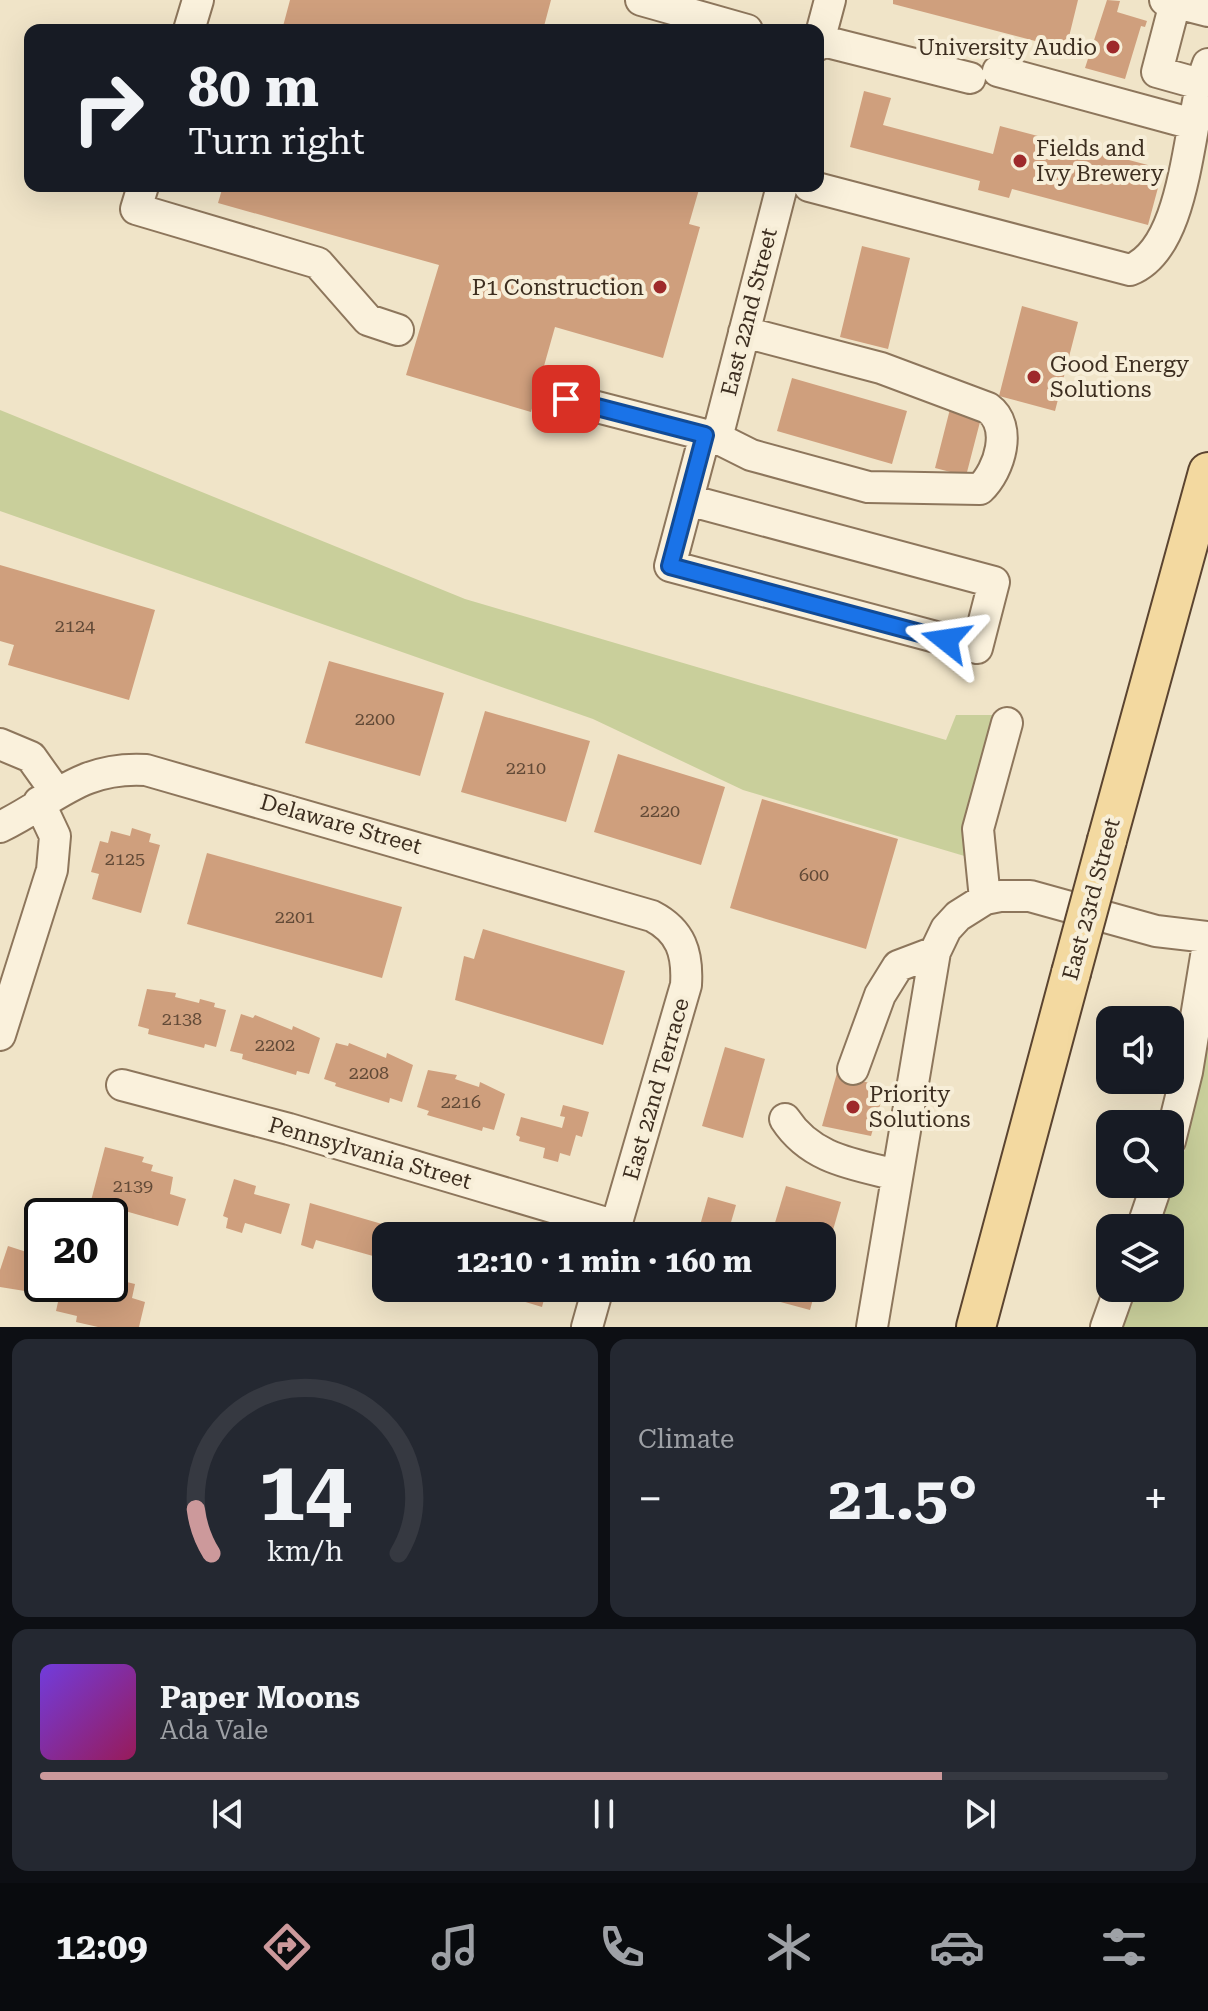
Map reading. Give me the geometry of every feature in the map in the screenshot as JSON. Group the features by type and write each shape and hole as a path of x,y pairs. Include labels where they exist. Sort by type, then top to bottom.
{"main road":[{"name":"East 23rd Street","path":"976,1327 1208,472"}],"street":[{"path":"191,24 198,0"},
{"path":"641,0 726,24"},
{"path":"824,24 830,0"},
{"path":"1187,4 1157,72 1201,96"},
{"path":"824,43 984,75 1201,96"},
{"path":"824,190 1130,270 1151,258 1161,246 1201,96"},
{"path":"141,192 136,209 318,263 368,320 398,330"},
{"name":"East 22nd Street","path":"688,500 994,582 977,648 670,566 688,500 744,332 780,192"},
{"path":"566,399 711,436 751,455 868,487 980,489 992,478 1003,429 999,416 988,408 881,368 744,332"},
{"path":"985,899 978,829 1007,723"},
{"path":"0,744 31,757 48,797 55,836 52,870 0,1035"},
{"name":"Delaware Street","path":"0,827 48,797 101,772 146,770 652,916 668,924 681,941"},
{"path":"872,1327 935,952 946,929 985,899 1030,896 1156,931 1208,937"},
{"name":"East 22nd Terrace","path":"617,1222 686,985 687,962 681,941"},
{"path":"1178,1110 1203,1004 1208,944"},
{"path":"853,1069 880,995 898,966 935,952"},
{"name":"Pennsylvania Street","path":"122,1085 303,1133 585,1222"},
{"path":"785,1119 797,1137 817,1152 897,1175"},
{"path":"587,1327 594,1302"},
{"path":"1106,1327 1115,1302"}],"green space":[{"path":"0,410 465,599 946,740 956,715 992,715 1021,723 995,817 993,853 998,866 743,790 593,719 0,511"},
{"path":"1208,1048 1208,1327 1122,1327 1132,1302 1184,1302 1184,1214 1164,1214 1169,1198 1184,1198 1185,1149"}],"building":[{"path":"290,0 551,0 545,24 284,24"},
{"path":"893,0 1078,0 1066,49 893,4"},
{"name":"University Audio","path":"1107,0 1120,1 1117,12 1147,21 1145,27 1141,26 1125,79 1085,68"},
{"name":"Fields and Ivy Brewery","path":"864,91 891,98 883,125 993,154 1000,126 1163,169 1148,225 1012,189 1009,198 978,190 980,181 850,147"},
{"path":"221,192 698,192 689,224 700,227 663,358 555,327 531,412 406,375 439,265 218,203"},
{"path":"862,246 910,258 888,349 840,337"},
{"name":"Good Energy Solutions","path":"1022,306 1078,322 1055,411 999,396"},
{"path":"792,378 907,411 892,464 777,431"},
{"path":"950,409 981,418 966,476 935,468"},
{"path":"0,565 155,610 129,700 8,665 14,645 0,641"},
{"path":"329,661 444,693 420,776 305,743"},
{"path":"485,711 590,741 566,822 461,792"},
{"path":"618,754 725,787 701,865 594,832"},
{"path":"762,799 898,839 866,949 730,908"},
{"path":"132,828 151,834 149,842 160,845 141,913 92,899 99,874 91,872 100,841 108,843 111,831 130,836"},
{"path":"207,853 402,907 382,978 187,924"},
{"path":"483,929 625,971 603,1045 455,1000 464,956 474,959"},
{"path":"147,989 176,993 175,997 199,1003 200,999 226,1010 216,1047 205,1044 204,1048 148,1034 149,1029 138,1026"},
{"path":"241,1014 253,1018 255,1015 292,1030 293,1026 320,1038 309,1074 297,1071 296,1075 242,1059 243,1054 230,1051"},
{"path":"336,1043 348,1046 349,1043 386,1058 387,1053 413,1065 402,1102 390,1098 389,1103 335,1086 336,1083 324,1079"},
{"path":"725,1047 765,1059 743,1138 702,1126"},
{"path":"428,1070 457,1075 455,1079 479,1087 480,1082 505,1094 494,1130 483,1127 482,1131 427,1115 429,1111 417,1107"},
{"name":"Priority Solutions","path":"837,1073 885,1088 871,1136 822,1126"},
{"path":"563,1105 589,1112 582,1137 576,1135 570,1156 560,1153 558,1162 543,1158 545,1148 519,1141 520,1137 516,1135 521,1117 562,1128 565,1117 560,1116"},
{"path":"105,1147 144,1157 142,1162 153,1165 151,1171 173,1177 170,1194 186,1199 178,1226 128,1212 128,1198 92,1198"},
{"path":"234,1179 256,1186 254,1194 290,1204 281,1234 245,1223 242,1233 226,1228 228,1218 223,1216"},
{"path":"786,1186 841,1202 835,1222 775,1222"},
{"path":"708,1197 736,1205 731,1222 701,1222"},
{"path":"310,1203 375,1222 372,1222 372,1256 316,1240 313,1249 301,1245"},
{"path":"8,1246 24,1251 24,1291 0,1287 0,1270"},
{"path":"128,1282 135,1284 132,1298 145,1302 139,1327 98,1327 76,1322 77,1316 56,1311 58,1302 128,1302"},
{"path":"525,1302 543,1302 542,1307"},
{"path":"781,1302 812,1302 810,1310"}],"place":[{"name":"University Audio","path":"1113,47"},
{"name":"Fields and Ivy Brewery","path":"1020,161"},
{"name":"P1 Construction","path":"660,287"},
{"name":"Good Energy Solutions","path":"1034,377"},
{"name":"Priority Solutions","path":"853,1107"}],"route":[{"path":"566,399 705,435 670,566 946,640"}]}
